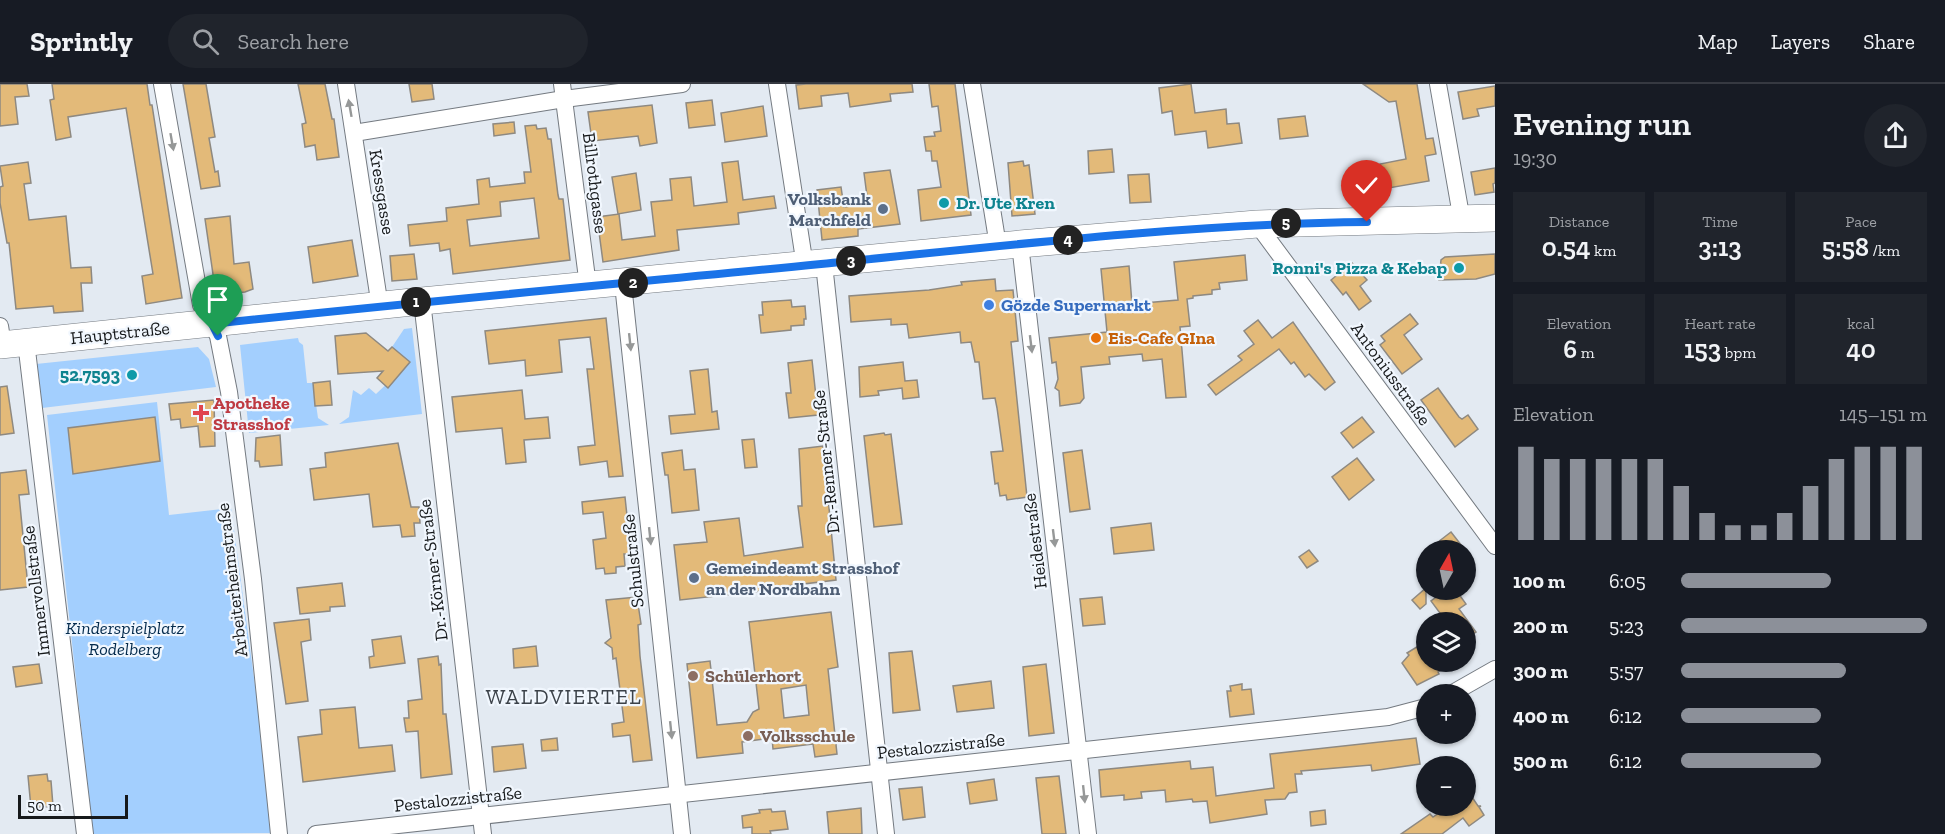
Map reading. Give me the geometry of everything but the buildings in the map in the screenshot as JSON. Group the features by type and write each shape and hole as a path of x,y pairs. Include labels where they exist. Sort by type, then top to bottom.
{"main road":[{"name":"Hauptstraße","path":"7,340 212,324 422,301 623,284 1009,245 1257,224 1495,218"}],"street":[{"name":"Arbeiterheimstraße","path":"162,84 201,305 220,345 229,392 253,579 279,834"},
{"name":"Kressgasse","path":"346,84 380,306"},
{"path":"354,132 563,92 682,84"},
{"name":"Dr.-Renner-Straße","path":"777,84 815,265 886,834"},
{"name":"Heidestraße","path":"972,84 1009,245 1080,752 1088,834"},
{"path":"1438,84 1462,220"},
{"name":"Billrothgasse","path":"563,92 588,286"},
{"name":"Antoniusstraße","path":"1257,224 1495,546"},
{"name":"Schulstraße","path":"623,284 682,834"},
{"name":"Dr.-Körner-Straße","path":"422,301 482,826"},
{"name":"Immervollstraße","path":"7,340 86,834"},
{"path":"1469,684 1495,669"},
{"name":"Pestalozzistraße","path":"316,834 482,826 677,794 1388,717 1416,709"}],"green space":[{"path":"412,328 422,414 339,424 349,417 353,390 361,395 369,388 376,394 410,362 392,347 404,329"},
{"path":"298,338 303,345 307,383 313,383 318,418 329,425 249,433 240,345"},
{"path":"198,347 209,359 216,387 42,408 36,364"},
{"name":"Kinderspielplatz Rodelberg","path":"157,402 169,515 231,508 275,833 93,834 47,415"}],"place":[{"name":"Dr. Ute Kren","path":"944,203"},
{"name":"Volksbank Marchfeld","path":"883,209"},
{"name":"Ronni's Pizza & Kebap","path":"1459,268"},
{"name":"Gözde Supermarkt","path":"989,305"},
{"name":"Eis-Cafe GIna","path":"1096,338"},
{"name":"52.7593","path":"132,375"},
{"name":"Apotheke Strasshof","path":"201,413"},
{"name":"Gemeindeamt Strasshof an der Nordbahn","path":"694,578"},
{"name":"Schülerhort","path":"693,676"},
{"name":"Volksschule","path":"748,736"}],"district":[{"name":"WALDVIERTEL","path":"564,697"}],"route":[{"path":"218,336 212,324 422,301 620,284 1020,244 1257,224 1367,222"}]}
